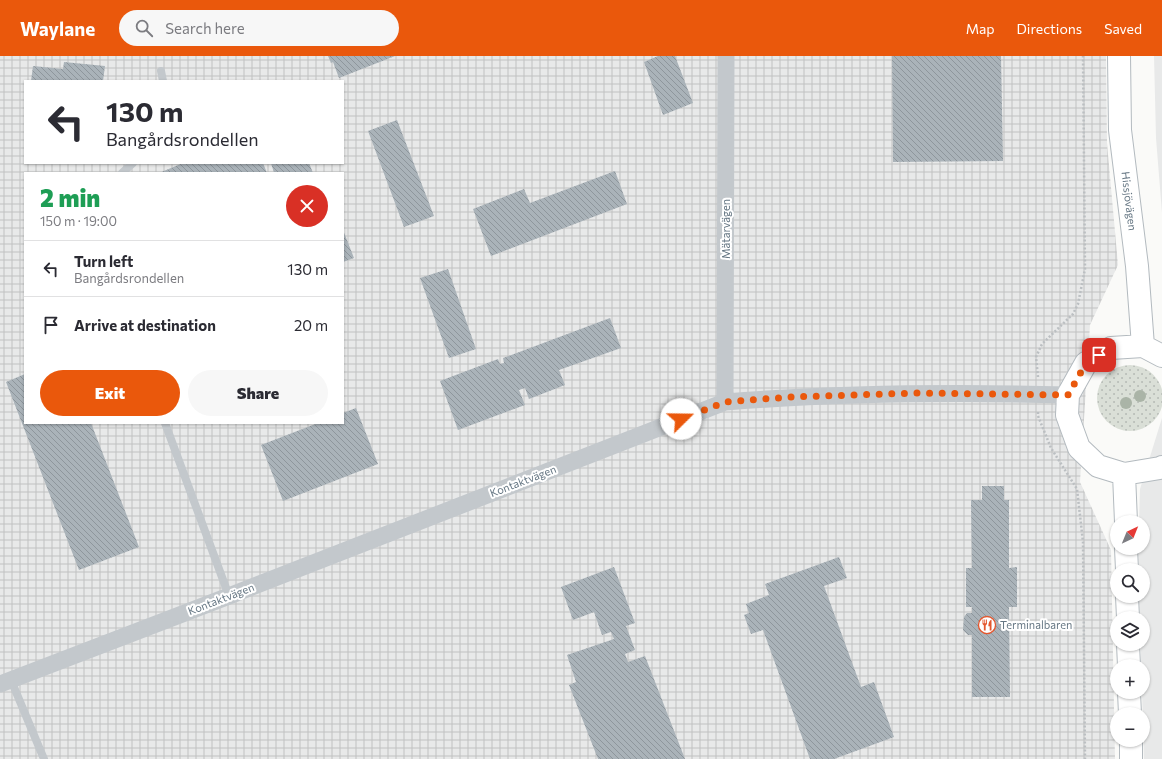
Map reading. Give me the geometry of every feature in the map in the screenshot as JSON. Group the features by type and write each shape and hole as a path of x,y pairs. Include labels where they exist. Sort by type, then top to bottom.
{"main road":[{"name":"Hissjövägen","path":"1119,56 1120,130 1137,266 1143,346"},
{"path":"1162,356 1143,346 1111,348 1086,363 1068,395 1067,415 1079,448 1098,466 1124,474 1162,467"},
{"path":"1124,474 1126,515"},
{"path":"1131,747 1131,759"}],"street":[{"name":"Mätarvägen","path":"725,402 726,56"},
{"name":"Kontaktvägen","path":"5,682 725,402 790,397 918,393 1068,395"}],"lane":[{"path":"161,71 163,80"},
{"path":"123,172 132,164"},
{"path":"165,424 228,596"},
{"path":"5,682 44,759"}],"shaded area":[{"path":"0,56 1106,56 1107,143 1118,265 1090,325 1080,482 1110,548 1111,555 1110,603 1112,603 1112,611 1110,611 1110,651 1113,651 1113,659 1110,659 1110,699 1114,699 1114,707 1110,707 1110,747 1115,747 1115,759 0,759"},
{"path":"1154,56 1162,56 1162,213 1156,138"},
{"path":"1124,365 1136,365 1148,370 1158,380 1163,392 1161,411 1148,426 1136,431 1124,431 1112,426 1102,416 1097,404 1097,392 1102,380 1112,370"},
{"path":"1162,418 1162,759 1144,759 1144,747 1150,747 1150,707 1142,707 1142,699 1150,699 1150,659 1141,659 1141,651 1150,651 1150,611 1140,611 1139,603 1150,603 1150,563 1139,563 1138,555 1150,555 1150,515 1139,515 1140,489"}],"building":[{"path":"328,56 395,56 339,78 333,62 331,63"},
{"path":"658,56 675,56 693,103 663,115 644,62"},
{"path":"892,56 1001,56 1003,161 893,162"},
{"path":"64,62 105,66 103,80 31,80 33,66 63,69"},
{"path":"397,120 434,216 404,227 368,131"},
{"path":"181,164 263,164 267,172 161,172"},
{"path":"271,164 309,164 313,172 274,172"},
{"path":"615,171 627,204 491,256 473,209 524,189 530,203"},
{"path":"344,233 354,258 344,262"},
{"path":"448,269 476,349 449,358 420,278"},
{"path":"610,318 621,348 559,370 565,385 529,399 525,388 519,390 525,405 458,430 440,381 498,359 500,364 504,363 503,358"},
{"path":"24,374 24,424 91,424 139,547 79,570 6,382"},
{"path":"356,408 378,464 283,501 261,445 315,424 344,424 344,413"},
{"path":"982,486 1004,486 1004,500 1009,500 1009,568 1017,567 1017,607 1009,607 1010,697 972,697 972,635 968,635 963,630 964,617 967,613 972,613 972,607 966,607 966,568 972,568 971,500 982,500"},
{"path":"839,557 847,578 824,586 861,687 874,682 894,737 834,759 810,759 763,630 751,634 744,615 749,613 746,604 769,595 765,584"},
{"path":"614,567 635,623 626,626 635,650 625,654 628,662 645,656 685,759 598,759 569,685 576,682 567,655 614,639 611,632 602,635 594,612 573,620 561,587"}],"place":[{"name":"Terminalbaren","path":"987,625"}],"route":[{"path":"681,419 725,402 790,397 918,393 1068,395 1086,363 1099,355"}]}
